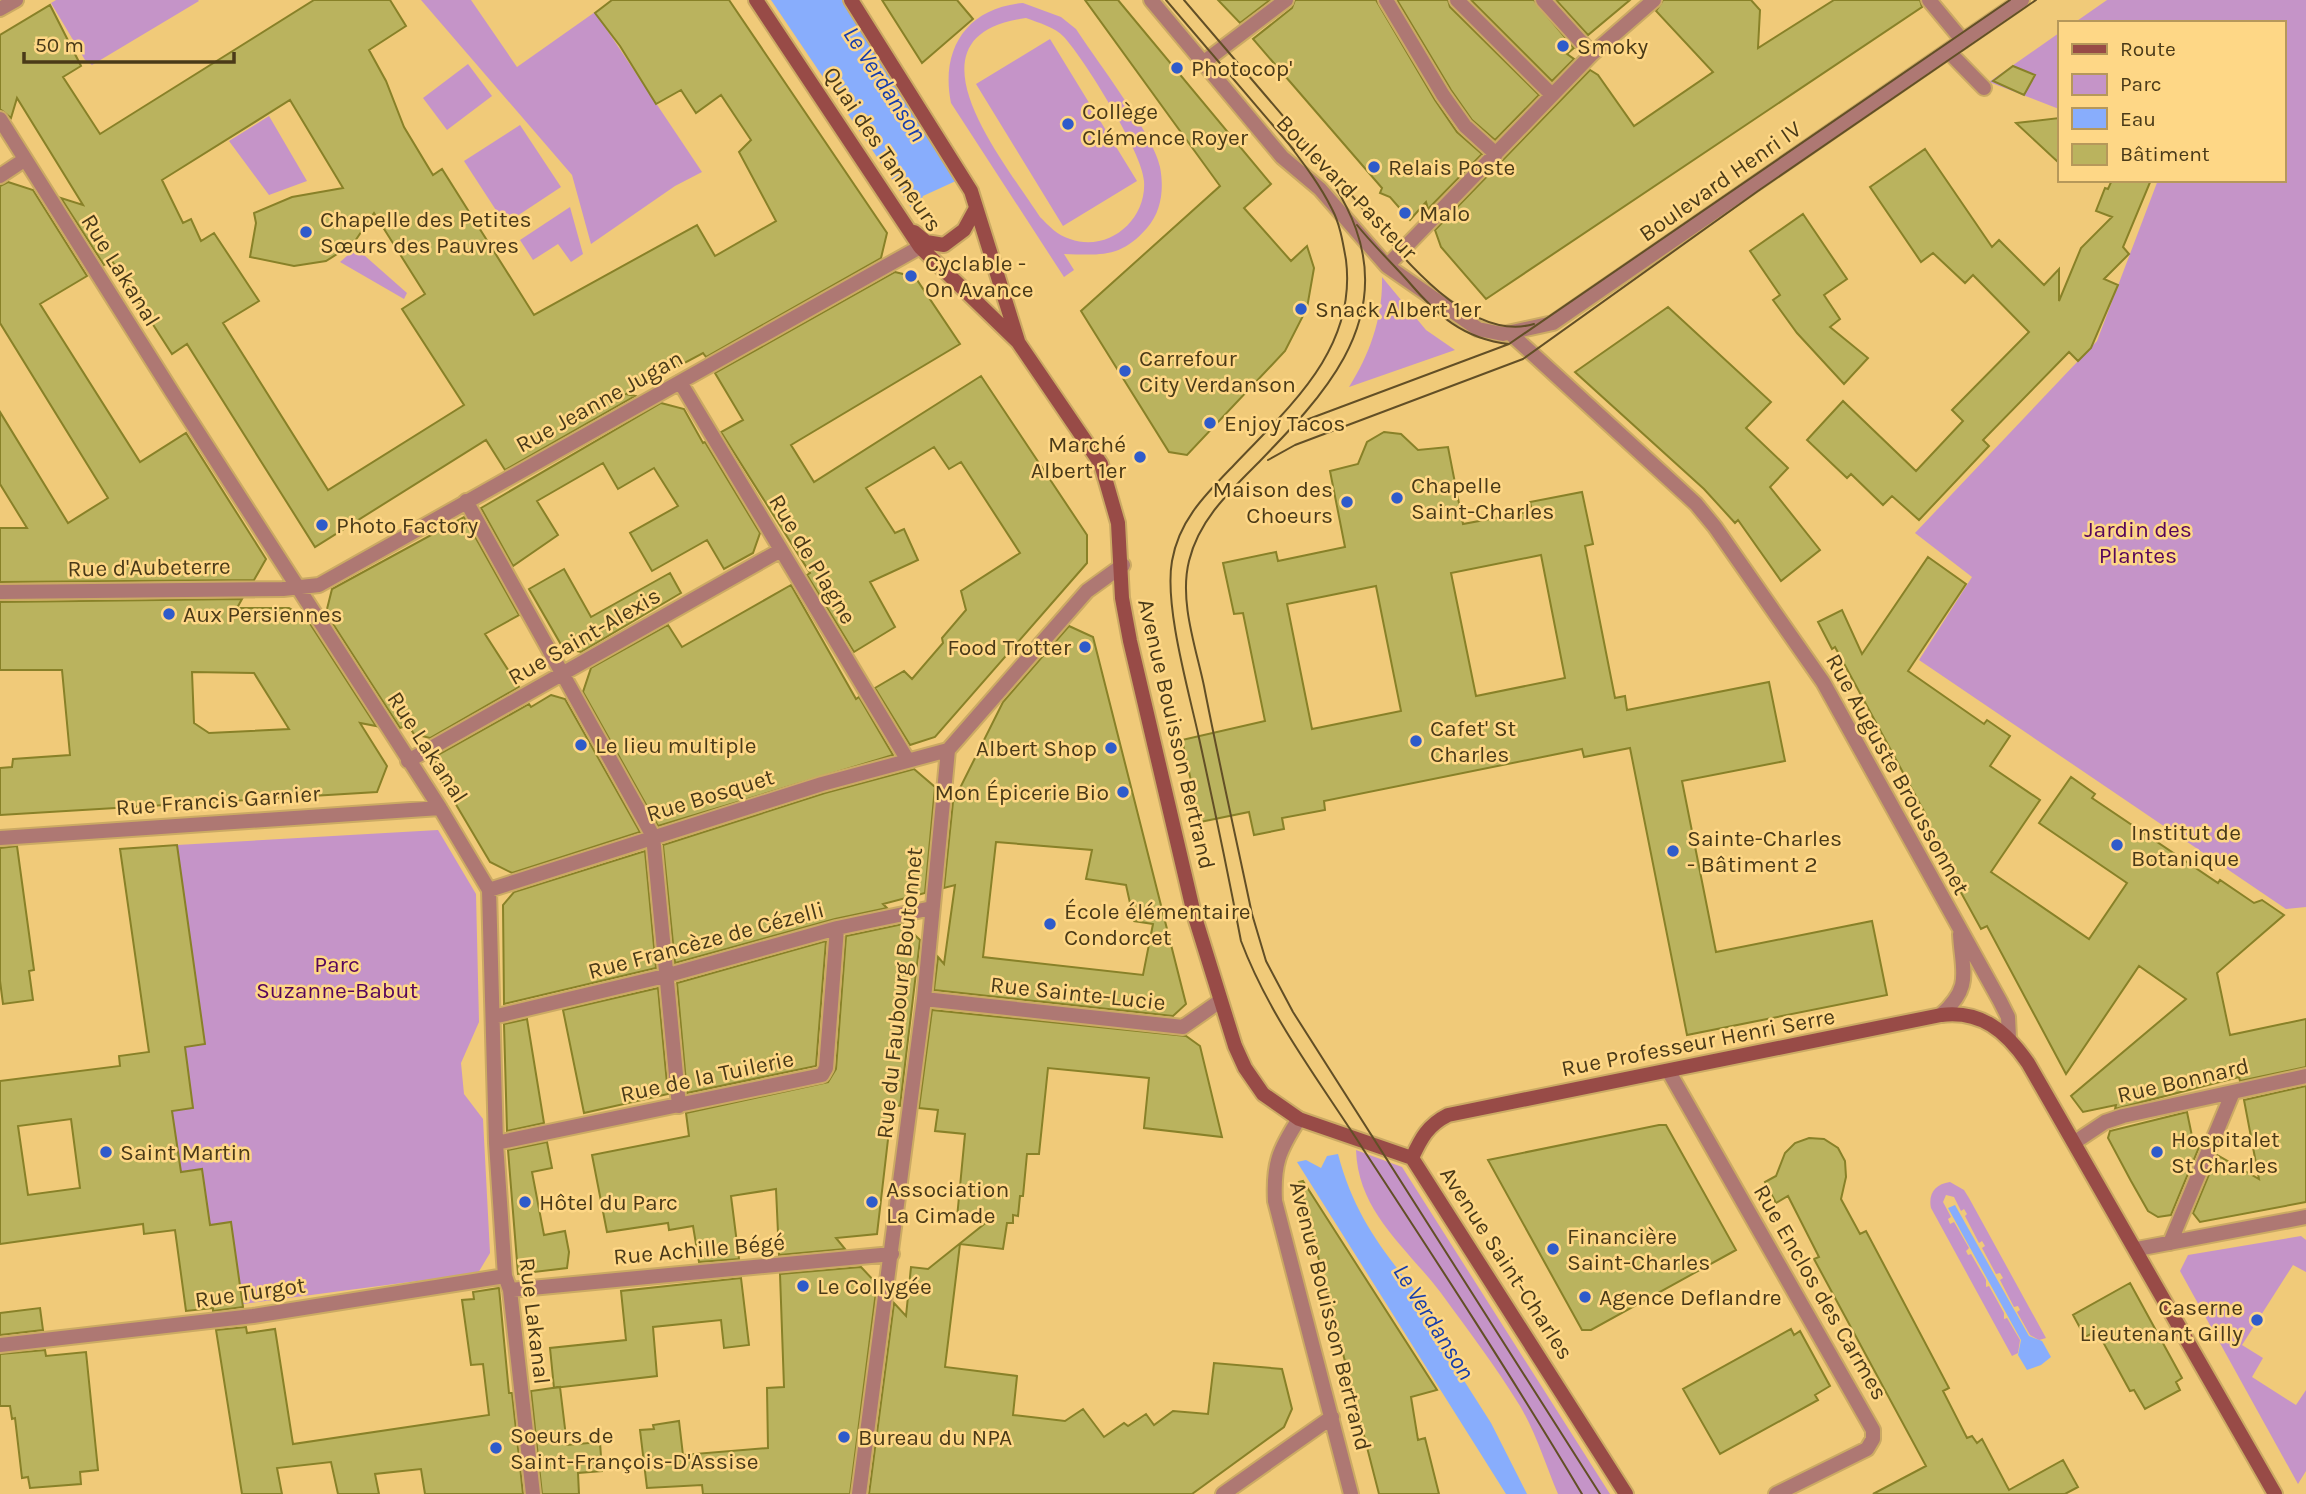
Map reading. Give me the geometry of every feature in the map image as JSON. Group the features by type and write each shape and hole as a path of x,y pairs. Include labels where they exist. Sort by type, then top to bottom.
{"main road":[{"name":"Quai des Tanneurs","path":"756,0 920,247 1018,342 1101,464 1118,523 1122,565"},
{"path":"851,0 964,176 1018,342"},
{"path":"904,224 926,242 944,244 964,230 975,208"},
{"name":"Avenue Bouisson Bertrand","path":"1122,565 1122,598 1130,641 1192,906 1220,1002 1245,1068 1264,1094 1299,1119"},
{"name":"Rue Professeur Henri Serre","path":"1412,1158 1423,1134 1434,1122 1448,1115 1941,1015 1976,1016 1991,1023 2009,1038"},
{"name":"Rue Auguste Broussonnet","path":"2009,1038 2028,1063 2075,1142 2276,1494"},
{"name":"Avenue Saint-Charles","path":"1299,1119 1412,1158 1626,1494"}],"street":[{"path":"0,9 16,0"},
{"name":"Boulevard Pasteur","path":"1150,0 1282,157 1320,189 1387,266 1467,324 1491,333 1511,334"},
{"path":"1203,62 1286,0"},
{"path":"1386,0 1443,95 1465,126 1496,154"},
{"path":"1457,0 1552,95"},
{"path":"1543,0 1592,54"},
{"path":"1387,266 1592,54 1654,0"},
{"path":"1929,0 1963,41"},
{"name":"Boulevard Henri IV","path":"1511,334 1553,323 2022,0"},
{"path":"1948,51 1984,88"},
{"name":"Rue Lakanal","path":"0,119 440,808 489,890 496,1143 508,1283 533,1494"},
{"path":"0,176 24,160"},
{"name":"Rue Jeanne Jugan","path":"299,587 318,585 920,247"},
{"name":"Rue Auguste Broussonnet","path":"1511,334 1696,504 1715,527 1824,682 1991,984 2008,1017 2009,1038"},
{"name":"Rue de Plagne","path":"680,382 907,759"},
{"path":"466,501 653,836 679,1105"},
{"name":"Rue Saint-Alexis","path":"408,761 781,550"},
{"path":"948,750 1087,591 1122,565"},
{"name":"Rue d'Aubeterre","path":"0,592 299,587"},
{"name":"Rue Bosquet","path":"489,890 653,836 907,759 948,750"},
{"name":"Rue du Faubourg Boutonnet","path":"859,1494 924,999 948,750"},
{"name":"Rue Francis Garnier","path":"0,838 440,808"},
{"name":"Rue Francèze de Cézelli","path":"493,1017 666,976 837,928 932,908"},
{"name":"Rue de la Tuilerie","path":"496,1143 822,1075 826,1068 837,928"},
{"name":"Rue Auguste Broussonnet","path":"1960,929 1965,969 1964,986"},
{"path":"1941,1015 1954,1003 1964,986 1979,982 1991,984"},
{"name":"Rue Sainte-Lucie","path":"924,999 1183,1027 1220,1002"},
{"name":"Rue Enclos des Carmes","path":"1669,1072 1873,1430 1873,1439 1867,1449 1776,1494"},
{"name":"Rue Bonnard","path":"2075,1142 2114,1119 2306,1076"},
{"path":"2170,1243 2233,1092"},
{"name":"Avenue Bouisson Bertrand","path":"1299,1119 1286,1138 1273,1170 1275,1200 1351,1494"},
{"path":"2137,1249 2306,1217"},
{"name":"Rue Achille Bégé","path":"508,1283 892,1254"},
{"name":"Rue Turgot","path":"0,1346 508,1283"},
{"path":"1223,1494 1332,1417"}],"green space":[{"path":"56,0 199,1 92,65 85,60 51,3"},
{"path":"421,0 471,0 517,67 595,12 702,172 675,186 591,244 572,175"},
{"name":"Jardin des Plantes","path":"2107,0 2306,0 2306,907 2286,909 1919,660 1972,577 1915,533 2097,341 2157,182 2285,182 2285,21 2077,21"},
{"path":"1023,3 1061,17 1076,29 1136,117 1160,167 1161,199 1147,228 1128,245 1110,253 1064,254 1074,270 1064,277 951,103 950,65 954,49 973,23 987,13","holes":["1026,18 1056,31 1073,48 1124,129 1141,168 1144,181 1139,208 1132,220 1111,237 1084,242 1065,237 1047,224 1005,165 986,134 972,103 965,74 969,49 988,29"]},
{"path":"2058,34 2058,109 1989,82"},
{"path":"1050,39 1137,181 1063,226 976,84"},
{"path":"468,64 492,96 447,130 423,98"},
{"path":"269,116 307,181 269,195 229,141"},
{"path":"520,125 561,187 505,224 464,161"},
{"path":"570,207 583,254 571,262 558,244 533,260 520,240"},
{"path":"356,248 407,293 404,299 340,262"},
{"path":"1382,277 1426,330 1455,350 1349,387 1374,335"},
{"name":"Parc Suzanne-Babut","path":"438,830 476,894 479,1022 461,1063 464,1094 483,1119 490,1253 478,1273 243,1304 231,1222 210,1225 202,1169 181,1172 172,1111 193,1108 185,1047 205,1044 177,845"},
{"path":"1356,1150 1402,1167 1610,1494 1558,1494 1531,1427 1511,1391 1441,1293 1399,1244 1375,1210 1365,1192"},
{"path":"1950,1182 1964,1190 1969,1198 2046,1338 2039,1340 2030,1335 2017,1312 2020,1310 2018,1306 2014,1307 2000,1280 2003,1278 2000,1273 1996,1274 1982,1248 1985,1246 1982,1241 1979,1243 1964,1209 1961,1211 1954,1197 1946,1195 1943,1202 1951,1217 1948,1219 1950,1224 1954,1222 1969,1248 1966,1251 1968,1255 1971,1254 1986,1280 1986,1287 1989,1286 2004,1313 2004,1319 2007,1318 2020,1340 2018,1353 2012,1356 1931,1208 1934,1190"},
{"name":"Caserne Lieutenant Gilly","path":"2301,1236 2306,1240 2306,1272 2293,1265 2242,1345 2263,1358 2252,1377 2296,1405 2306,1390 2306,1471 2298,1484 2180,1271 2188,1255"}],"water":[{"name":"Le Verdanson","path":"771,0 842,0 958,180 923,196 920,203 912,209"},
{"path":"1338,1154 1354,1200 1365,1220 1389,1257 1433,1313 1426,1321 1491,1423 1527,1494 1506,1494 1297,1162 1306,1160 1321,1168 1327,1156"},
{"path":"1955,1205 2029,1336 2042,1341 2051,1357 2041,1365 2027,1370 2018,1355 2021,1340 1948,1208"}],"building":[{"path":"314,0 390,0 406,26 369,50 386,81 404,127 433,175 442,169 534,315 697,225 715,256 776,221 739,152 751,140 721,95 696,113 681,90 656,104 620,46 595,13 612,0 729,0 887,233 881,258 706,357 703,353 626,394 635,396 505,470 486,440 315,547 187,344 172,354 112,261 104,265 61,198 83,205 17,98 11,118 0,109 0,35 50,5 81,66 63,77 100,134","holes":["290,100 343,188 292,197 254,213 256,223 250,257 294,266 326,261 353,244 374,213 425,294 402,309 464,405 328,490 223,323 259,301 214,233 201,241 191,219 183,223 162,180"]},
{"path":"882,0 957,0 973,19 922,63"},
{"path":"1085,0 1118,0 1271,184 1244,208 1291,261 1307,246 1314,268 1307,308 1285,351 1187,455 1169,452 1081,311 1220,186"},
{"path":"1218,0 1270,0 1240,23"},
{"path":"1295,0 1376,0 1457,132 1482,154 1428,209 1426,202 1410,220 1390,197 1380,193 1382,188 1253,39 1292,8"},
{"path":"1397,0 1448,0 1450,7 1539,95 1495,140 1472,120 1451,90"},
{"path":"1471,0 1534,0 1574,48 1567,54 1574,59 1552,81"},
{"path":"1556,0 1630,0 1588,35"},
{"path":"1663,0 1751,0 1760,10 1758,48 1834,0 1920,0 1922,7 1486,299 1441,247 1435,230 1590,70 1598,75 1634,126 1713,72 1656,11"},
{"path":"2013,66 2035,75 2024,95 1993,81"},
{"path":"2058,118 2058,162 2016,123"},
{"path":"1925,149 1992,247 1999,240 2044,285 2059,269 2059,301 2081,248 2112,217 2096,211 2105,188 2108,189 2111,182 2150,182 2123,247 2129,254 2104,279 2118,285 2091,348 2078,361 2069,352 1983,440 1989,446 1919,520 1892,496 1883,505 1851,474 1847,478 1807,440 1843,401 1916,471 1963,421 1952,410 2029,332 1973,275 1965,283 1933,253 1921,262 1870,187"},
{"path":"8,182 33,190 87,276 40,304 140,462 186,433 266,559 254,580 0,582 0,528 27,528 0,484 0,412 68,523 108,498 0,323 0,186"},
{"path":"1803,214 1847,279 1824,295 1840,319 1830,327 1868,358 1844,384 1797,333 1773,300 1780,295 1750,251"},
{"path":"895,272 915,277 960,344 791,445 814,482 981,376 1087,535 1087,563 935,737 910,745 875,688 904,671 912,679 943,643 942,638 966,610 961,591 1020,553 961,462 949,469 934,447 866,488 895,533 904,529 918,560 870,582 895,627 854,652 807,575 810,573 721,432 743,420 715,373"},
{"path":"1668,307 1771,402 1746,428 1788,468 1770,487 1820,550 1781,581 1738,520 1735,523 1704,489 1575,372"},
{"path":"661,403 684,409 703,443 705,442 760,533 753,553 724,569 707,540 652,571 630,533 678,506 654,468 618,489 603,463 537,501 558,535 513,566 481,508"},
{"path":"1384,432 1401,434 1418,450 1448,447 1463,524 1532,511 1530,502 1582,492 1593,544 1585,546 1615,698 1625,696 1627,710 1769,682 1785,761 1682,781 1716,952 1872,921 1887,995 1687,1035 1630,748 1584,757 1582,749 1324,801 1325,810 1282,818 1284,829 1254,835 1249,812 1200,822 1182,740 1265,721 1243,613 1234,614 1223,563 1276,552 1278,561 1345,547 1330,471 1358,464 1367,442","holes":["1541,555 1565,678 1476,696 1451,573","1376,586 1401,711 1312,729 1287,604"]},
{"path":"464,517 519,615 485,634 519,687 430,738 414,734 408,725 400,728 326,613 332,589"},
{"name":"Institut de Botanique","path":"1928,557 1966,584 1908,671 1984,724 1987,720 2010,736 1990,766 2040,800 1991,872 2089,939 2127,883 2039,823 2071,777 2095,794 2092,798 2218,883 2220,880 2254,903 2262,900 2284,915 2217,973 2230,1035 2306,1019 2306,1067 2240,1081 2239,1077 2115,1109 2116,1105 2083,1112 2071,1096 2186,999 2139,966 2066,1074 1987,926 1981,929 1920,818 1926,815 1835,647 1832,649 1818,622 1842,610 1862,654"},
{"path":"564,569 591,617 670,573 681,593 581,652 563,648 529,589"},
{"path":"791,585 856,699 859,697 893,755 658,826 583,692 591,668 668,625 682,647"},
{"path":"242,599 237,608 289,608 307,619 376,726 360,723 387,766 377,792 0,815 0,768 12,767 13,759 70,755 62,670 0,670 0,602","holes":["192,672 254,673 289,729 209,733 194,723"]},
{"path":"1069,626 1093,637 1186,1004 1173,1016 934,990 938,957 944,964 955,885 944,888 953,802 1003,702","holes":["996,842 1092,850 1086,879 1126,885 1134,921 1153,924 1143,975 983,957"]},
{"path":"551,695 565,699 640,832 512,873 490,862 435,769 438,755 529,704 531,707"},
{"path":"914,769 935,787 925,893 883,904 887,908 835,919 675,963 663,845 825,793"},
{"path":"177,845 205,1044 185,1047 193,1108 172,1111 181,1172 202,1169 210,1225 231,1222 243,1307 186,1311 175,1230 144,1234 143,1224 0,1244 0,1081 120,1066 119,1056 149,1052 120,849","holes":["71,1119 80,1188 28,1195 18,1126"]},
{"path":"17,846 34,970 29,971 33,1000 3,1004 0,981 0,848"},
{"path":"645,851 656,968 504,1004 503,905 514,892"},
{"path":"903,924 920,940 900,1106 892,1105 877,1234 836,1238 845,1249 779,1255 776,1189 731,1196 739,1259 699,1262 693,1226 669,1230 668,1223 607,1232 592,1155 689,1136 686,1113 828,1082 836,1069 846,936"},
{"path":"826,941 816,1066 687,1093 677,983"},
{"path":"658,988 668,1094 584,1113 563,1010"},
{"path":"932,1010 1186,1036 1200,1046 1222,1137 1144,1128 1149,1078 1048,1068 1039,1154 1027,1154 1018,1216 1013,1215 1013,1223 1007,1223 1003,1249 960,1244 945,1367 1017,1376 1013,1415 1065,1421 1083,1409 1104,1437 1124,1423 1128,1426 1146,1414 1154,1425 1173,1411 1208,1414 1214,1363 1282,1369 1292,1409 1284,1427 1192,1494 869,1494 894,1303 906,1316 911,1267 928,1269 988,1221 957,1218 965,1134 935,1131 938,1110 919,1108"},
{"path":"527,1019 544,1123 507,1131 504,1024"},
{"path":"2306,1086 2306,1202 2200,1222 2193,1213 2217,1155 2259,1179 2244,1100"},
{"path":"2187,1112 2193,1141 2200,1145 2171,1215 2158,1217 2148,1211 2108,1138 2110,1131"},
{"path":"1666,1125 1736,1250 1591,1330 1582,1330 1488,1160"},
{"path":"1809,1138 1824,1139 1838,1148 1845,1161 1846,1177 1841,1199 1860,1234 1866,1231 1949,1388 1943,1391 1967,1438 1972,1436 1977,1443 1982,1439 2009,1490 2063,1460 2078,1487 2065,1494 1873,1494 1926,1466 1814,1259 1819,1257 1788,1196 1776,1203 1765,1182 1776,1176 1785,1153 1795,1143"},
{"name":"Hôtel du Parc","path":"547,1142 552,1168 532,1172 544,1235 565,1231 569,1252 567,1268 518,1274 508,1150"},
{"path":"1303,1181 1437,1390 1411,1397 1418,1440 1425,1438 1439,1494 1379,1494 1299,1182"},
{"path":"861,1267 877,1284 850,1494 703,1494 702,1485 647,1488 640,1430 654,1429 653,1425 679,1421 683,1455 768,1448 767,1388 784,1387 780,1274"},
{"path":"741,1278 749,1345 724,1348 721,1320 653,1327 657,1376 554,1388 550,1348 626,1340 621,1291"},
{"path":"2130,1283 2182,1378 2176,1382 2180,1390 2145,1409 2134,1390 2130,1391 2097,1331 2085,1337 2073,1315"},
{"path":"499,1288 509,1393 512,1393 523,1494 425,1494 421,1469 375,1474 379,1494 338,1494 331,1462 277,1468 282,1494 242,1494 216,1330 246,1327 247,1333 275,1329 293,1444 489,1415 483,1364 471,1365 462,1300 474,1299 473,1292"},
{"path":"40,1308 43,1330 0,1335 0,1313"},
{"path":"1791,1329 1794,1335 1800,1331 1830,1386 1815,1395 1818,1400 1720,1454 1683,1389"},
{"path":"45,1350 46,1356 86,1352 98,1470 80,1472 81,1484 30,1488 28,1477 22,1478 15,1418 12,1419 10,1406 0,1406 0,1354"},
{"path":"560,1387 567,1445 600,1442 602,1471 578,1473 579,1494 542,1494 531,1391"}],"tram line":[{"path":"1166,0 1294,150"},
{"path":"1184,0 1306,143"},
{"path":"1298,423 1509,344 2010,0"},
{"path":"1268,460 1295,445 1523,359 1758,191 2036,0"},
{"path":"1301,138 1339,193 1356,229 1364,265 1364,298 1357,329 1343,359 1325,387 1281,439 1226,496 1208,520 1194,546 1186,576 1190,624 1252,914 1266,961 1293,1012 1600,1494"},
{"path":"1288,143 1322,192 1339,227 1346,260 1347,292 1341,321 1330,348 1297,398 1213,486 1187,520 1176,546 1170,580 1174,625 1241,941 1266,997 1297,1050 1393,1194 1582,1494"},
{"path":"1339,180 1424,279 1451,301 1478,318 1506,326 1534,324"},
{"path":"1357,225 1441,315 1478,337 1509,344"}],"place":[{"name":"Smoky","path":"1563,46"},
{"name":"Photocop'","path":"1177,68"},
{"name":"Collège Clémence Royer","path":"1068,124"},
{"name":"Relais Poste","path":"1374,167"},
{"name":"Malo","path":"1405,213"},
{"name":"Chapelle des Petites Sœurs des Pauvres","path":"306,232"},
{"name":"Cyclable - On Avance","path":"911,276"},
{"name":"Snack Albert 1er","path":"1301,309"},
{"name":"Carrefour City Verdanson","path":"1125,371"},
{"name":"Enjoy Tacos","path":"1210,423"},
{"name":"Marché Albert 1er","path":"1140,457"},
{"name":"Chapelle Saint-Charles","path":"1397,498"},
{"name":"Maison des Choeurs","path":"1347,502"},
{"name":"Photo Factory","path":"322,525"},
{"name":"Aux Persiennes","path":"169,614"},
{"name":"Food Trotter","path":"1085,647"},
{"name":"Cafet' St Charles","path":"1416,741"},
{"name":"Le lieu multiple","path":"581,745"},
{"name":"Albert Shop","path":"1111,748"},
{"name":"Mon Épicerie Bio","path":"1123,792"},
{"name":"Institut de Botanique","path":"2117,845"},
{"name":"Sainte-Charles - Bâtiment 2","path":"1673,851"},
{"name":"École élémentaire Condorcet","path":"1050,924"},
{"name":"Saint Martin","path":"106,1152"},
{"name":"Hospitalet St Charles","path":"2157,1152"},
{"name":"Hôtel du Parc","path":"525,1202"},
{"name":"Association La Cimade","path":"872,1202"},
{"name":"Financière Saint-Charles","path":"1553,1249"},
{"name":"Le Collygée","path":"803,1286"},
{"name":"Agence Deflandre","path":"1585,1297"},
{"name":"Caserne Lieutenant Gilly","path":"2257,1320"},
{"name":"Bureau du NPA","path":"844,1437"},
{"name":"Soeurs de Saint-François-D'Assise","path":"496,1448"}]}
